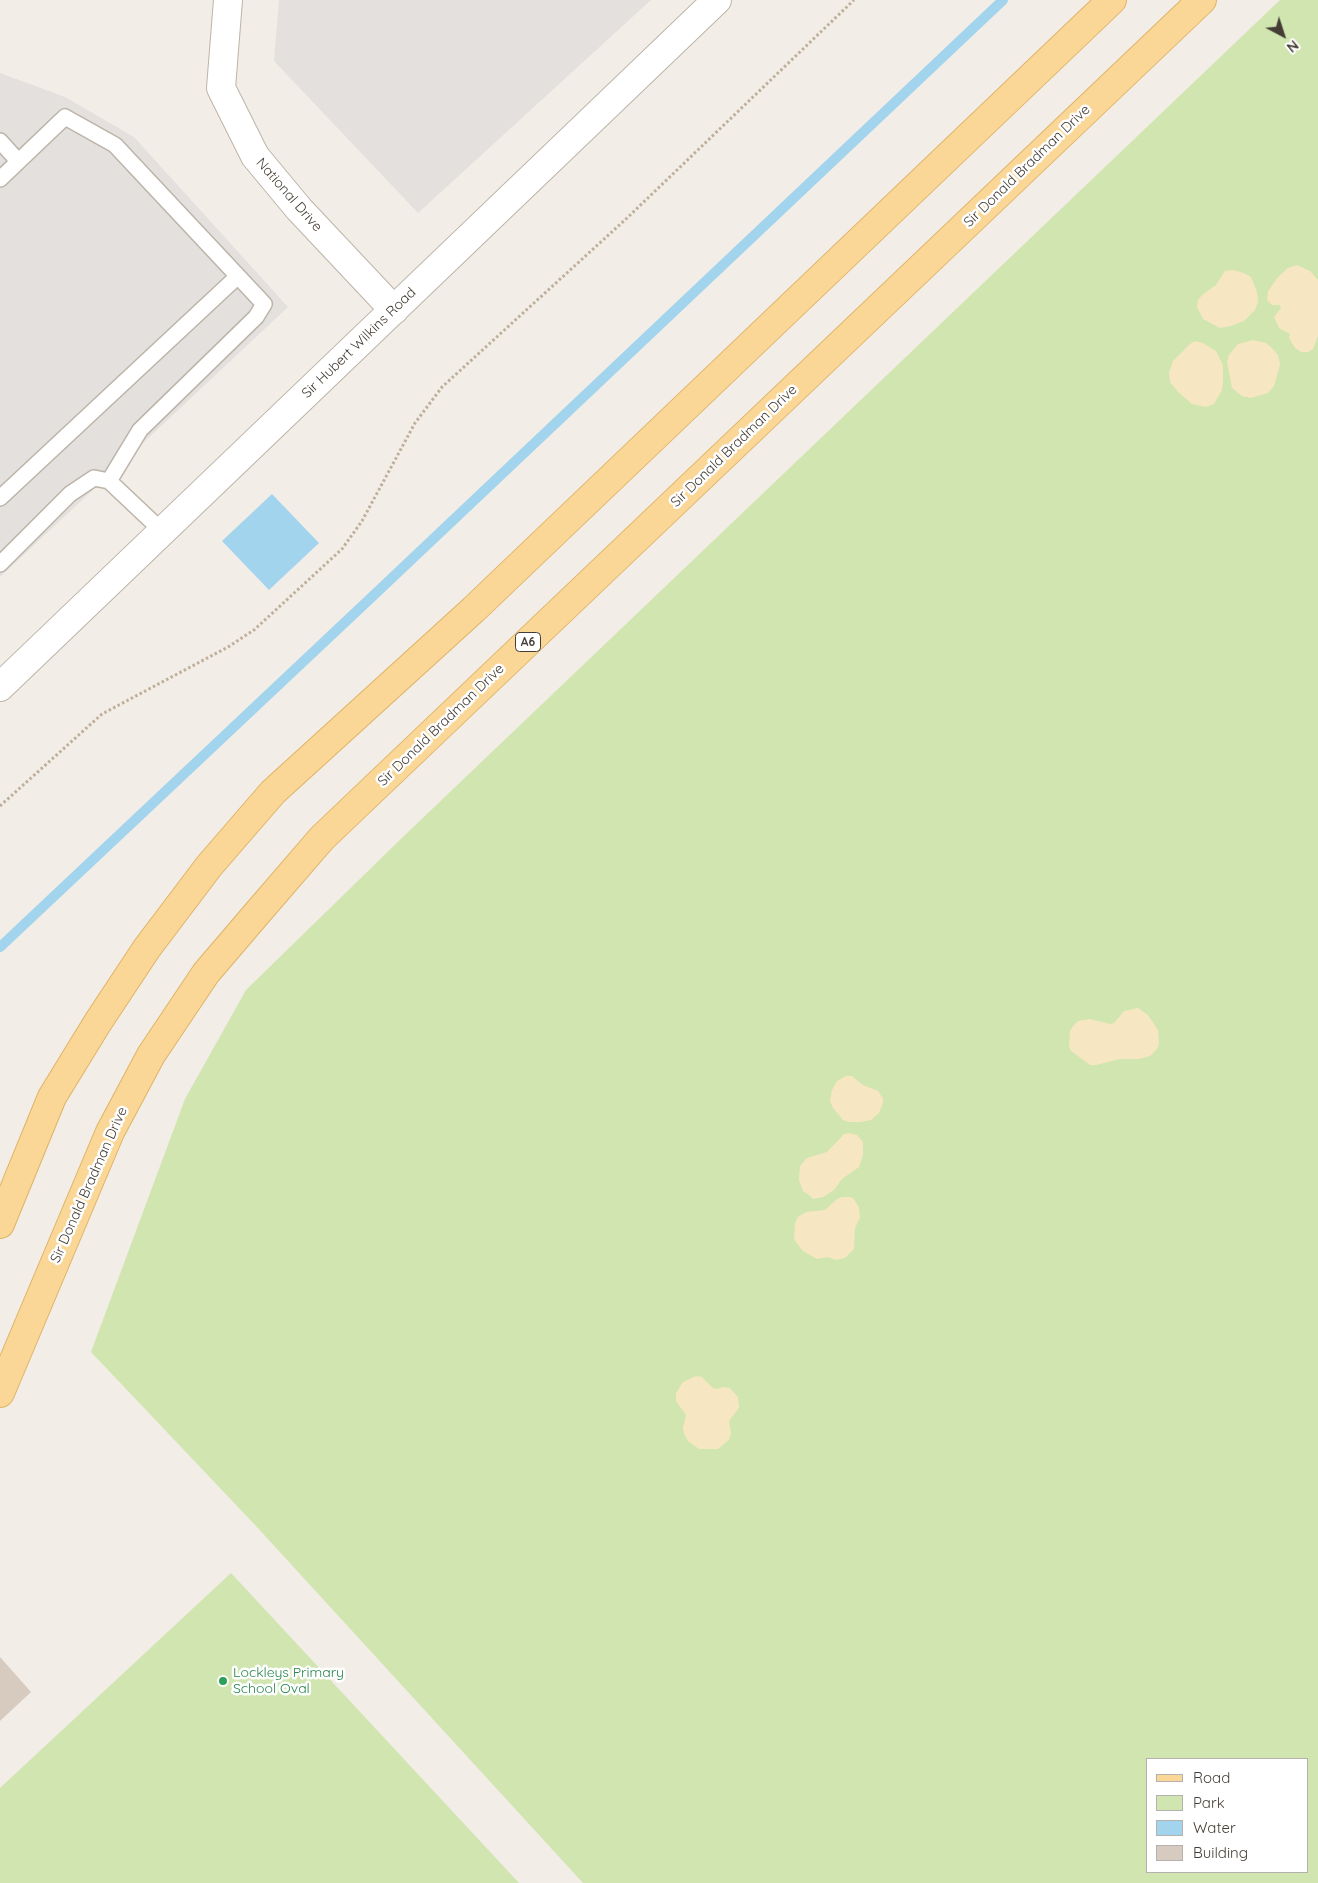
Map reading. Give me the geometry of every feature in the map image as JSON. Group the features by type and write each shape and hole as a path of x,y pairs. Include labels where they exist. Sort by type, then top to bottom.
{"main road":[{"path":"0,1224 52,1097 98,1022 147,948 209,866 273,792 473,610 1112,0"},
{"name":"Sir Donald Bradman Drive","path":"0,1393 110,1132 151,1055 206,973 258,911 322,838 1202,0"}],"street":[{"name":"National Drive","path":"228,0 221,88 255,156 299,209 394,310"},
{"name":"Sir Hubert Wilkins Road","path":"0,687 717,0"}],"lane":[{"path":"0,179 65,117 115,145 264,304 256,317 140,430 109,482"},
{"path":"0,141 18,162"},
{"path":"0,498 238,276"},
{"path":"0,564 70,494 94,478 109,482 162,531"}],"path":[{"path":"0,806 102,714 228,647 254,630 342,549 362,521 415,423 442,387 626,219 854,0"}],"green space":[{"path":"1280,0 1318,0 1318,1883 583,1883 256,1526 91,1352 185,1099 246,990 407,833"},
{"name":"Lockleys Primary School Oval","path":"231,1573 519,1883 0,1883 0,1788"}],"sand":[{"path":"1297,265 1310,271 1318,280 1318,336 1313,349 1308,352 1301,352 1295,348 1289,338 1290,334 1279,328 1274,317 1281,308 1280,305 1272,305 1267,300 1268,291 1278,277 1288,268"},
{"path":"1233,270 1251,277 1257,292 1258,302 1255,310 1244,321 1220,328 1203,319 1197,307 1198,300 1216,285 1225,271"},
{"path":"1253,340 1266,343 1271,347 1278,355 1280,365 1274,386 1268,393 1251,398 1242,396 1232,388 1227,362 1229,355 1238,344"},
{"path":"1195,341 1203,343 1216,351 1223,365 1222,390 1214,404 1206,407 1192,404 1170,382 1169,373 1173,361"},
{"path":"1138,1008 1148,1015 1158,1030 1159,1043 1157,1049 1150,1056 1090,1065 1070,1050 1070,1031 1078,1021 1090,1019 1110,1024 1114,1023 1124,1011"},
{"path":"846,1076 852,1076 863,1085 878,1091 883,1098 879,1113 871,1120 849,1122 843,1120 833,1108 830,1101 832,1090 837,1081"},
{"path":"844,1134 857,1135 863,1142 863,1155 859,1167 842,1179 834,1190 823,1197 813,1199 803,1191 799,1180 800,1166 807,1158 827,1152"},
{"path":"842,1197 853,1198 859,1207 860,1218 855,1228 854,1249 845,1258 836,1260 828,1257 817,1259 803,1251 795,1241 795,1223 798,1217 806,1212 825,1210"},
{"path":"696,1376 702,1377 713,1388 730,1388 738,1397 739,1408 729,1421 731,1433 729,1440 718,1449 699,1449 688,1441 684,1434 683,1428 686,1415 676,1401 676,1393 683,1382"}],"shaded area":[{"path":"279,0 651,0 418,213 274,61"},
{"path":"0,73 65,97 134,137 288,307 0,577"}],"water":[{"path":"272,494 319,543 269,590 222,541"}],"building":[{"path":"0,1657 31,1692 0,1721"}],"waterway":[{"path":"0,947 1003,0"}],"place":[{"name":"Lockleys Primary School Oval","path":"223,1681"}]}
